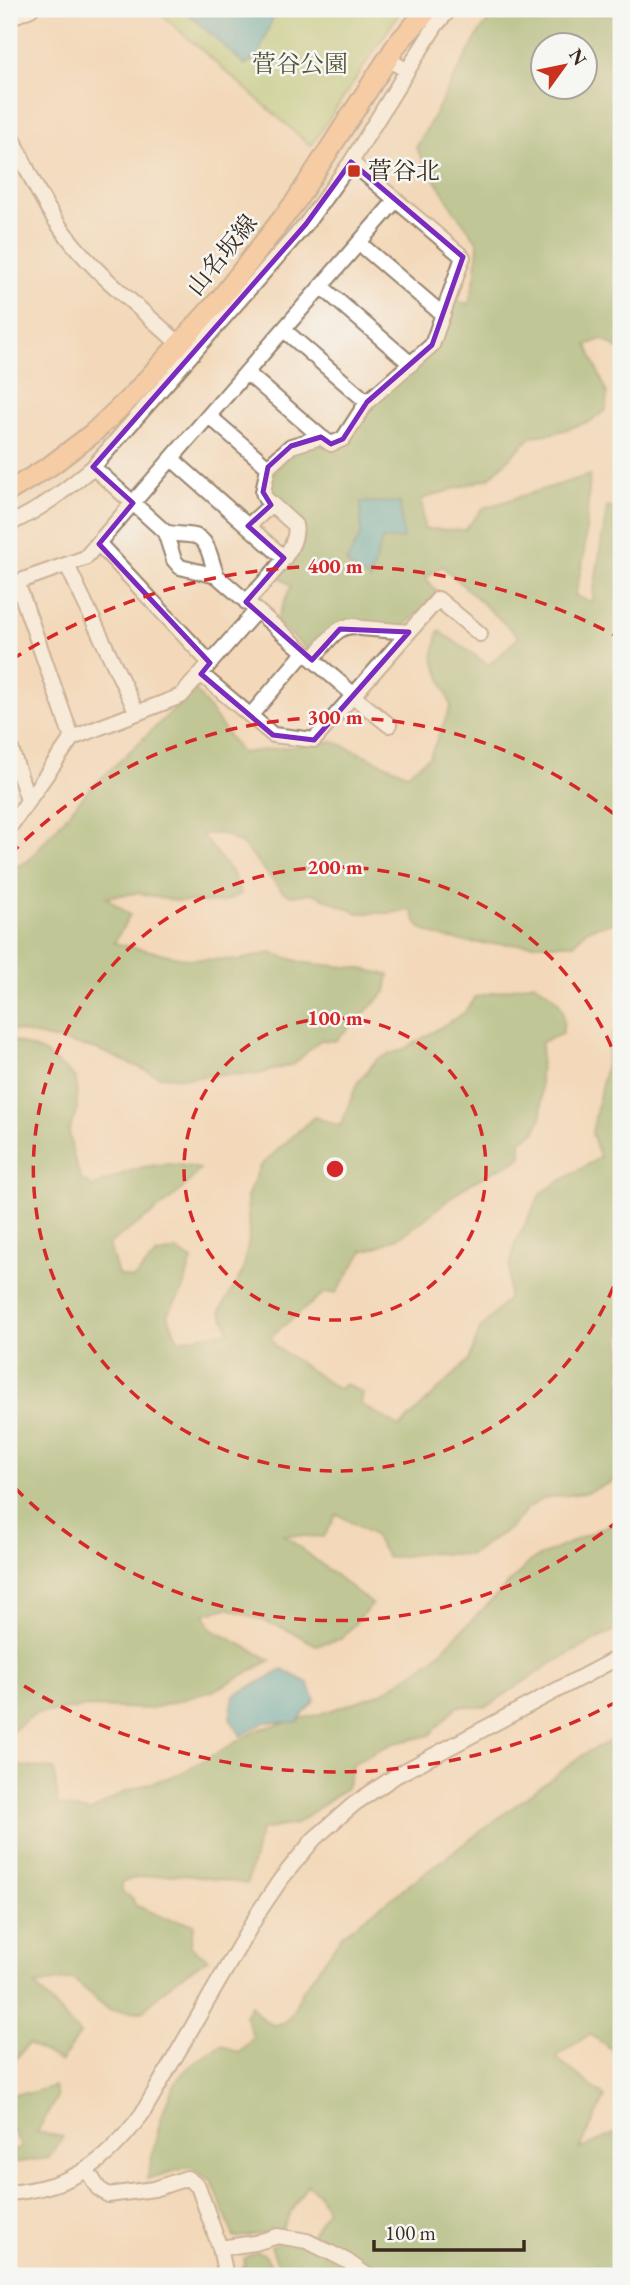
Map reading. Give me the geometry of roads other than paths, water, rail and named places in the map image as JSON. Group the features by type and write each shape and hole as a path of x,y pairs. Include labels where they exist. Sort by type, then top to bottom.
{"main road":[{"name":"山名坂線","path":"9,491 50,466 92,434 133,395 221,298 289,211 387,58 415,22 429,9"}],"street":[{"path":"9,18 31,9"},
{"path":"9,524 31,514 64,492 93,467 306,224 351,162 436,25 450,9"},
{"path":"387,58 407,71"},
{"path":"9,129 31,182 72,244 179,344"},
{"path":"247,373 331,444 343,439 367,402 432,345 463,257 351,162"},
{"path":"72,738 13,584 85,558 99,544 396,200"},
{"path":"359,243 442,314"},
{"path":"322,287 411,364"},
{"path":"284,330 367,402"},
{"path":"209,416 268,467"},
{"path":"9,828 72,738 181,696 206,668 284,558 296,531 295,525 271,505 263,492 268,467 291,446 321,438"},
{"path":"172,459 284,558"},
{"path":"93,467 165,532 174,560 180,567 217,576 388,725"},
{"path":"248,526 271,505"},
{"path":"165,532 202,540 217,576"},
{"path":"99,544 206,668 273,735 314,740 438,599 480,635"},
{"path":"66,565 137,713"},
{"path":"251,715 308,656 340,629 354,625 409,632"},
{"path":"9,743 28,800"},
{"path":"9,2193 51,2186 87,2170 109,2153 142,2114 260,1910 296,1859 329,1825 397,1775 621,1656"},
{"path":"87,2170 98,2188 108,2195 154,2189 187,2178 198,2186 220,2248 226,2276"},
{"path":"220,2248 255,2243 278,2236 307,2241 347,2261 368,2276"}],"water":[{"path":"183,9 276,9 258,56 245,65"},
{"path":"361,502 400,503 403,539 382,539 370,580 346,563 361,535"},
{"path":"283,1670 308,1683 315,1700 297,1722 265,1722 241,1736 230,1718 234,1695"}],"place":[{"name":"菅谷北","path":"354,171"}],"park label":[{"name":"菅谷公園","path":"300,64"}]}
